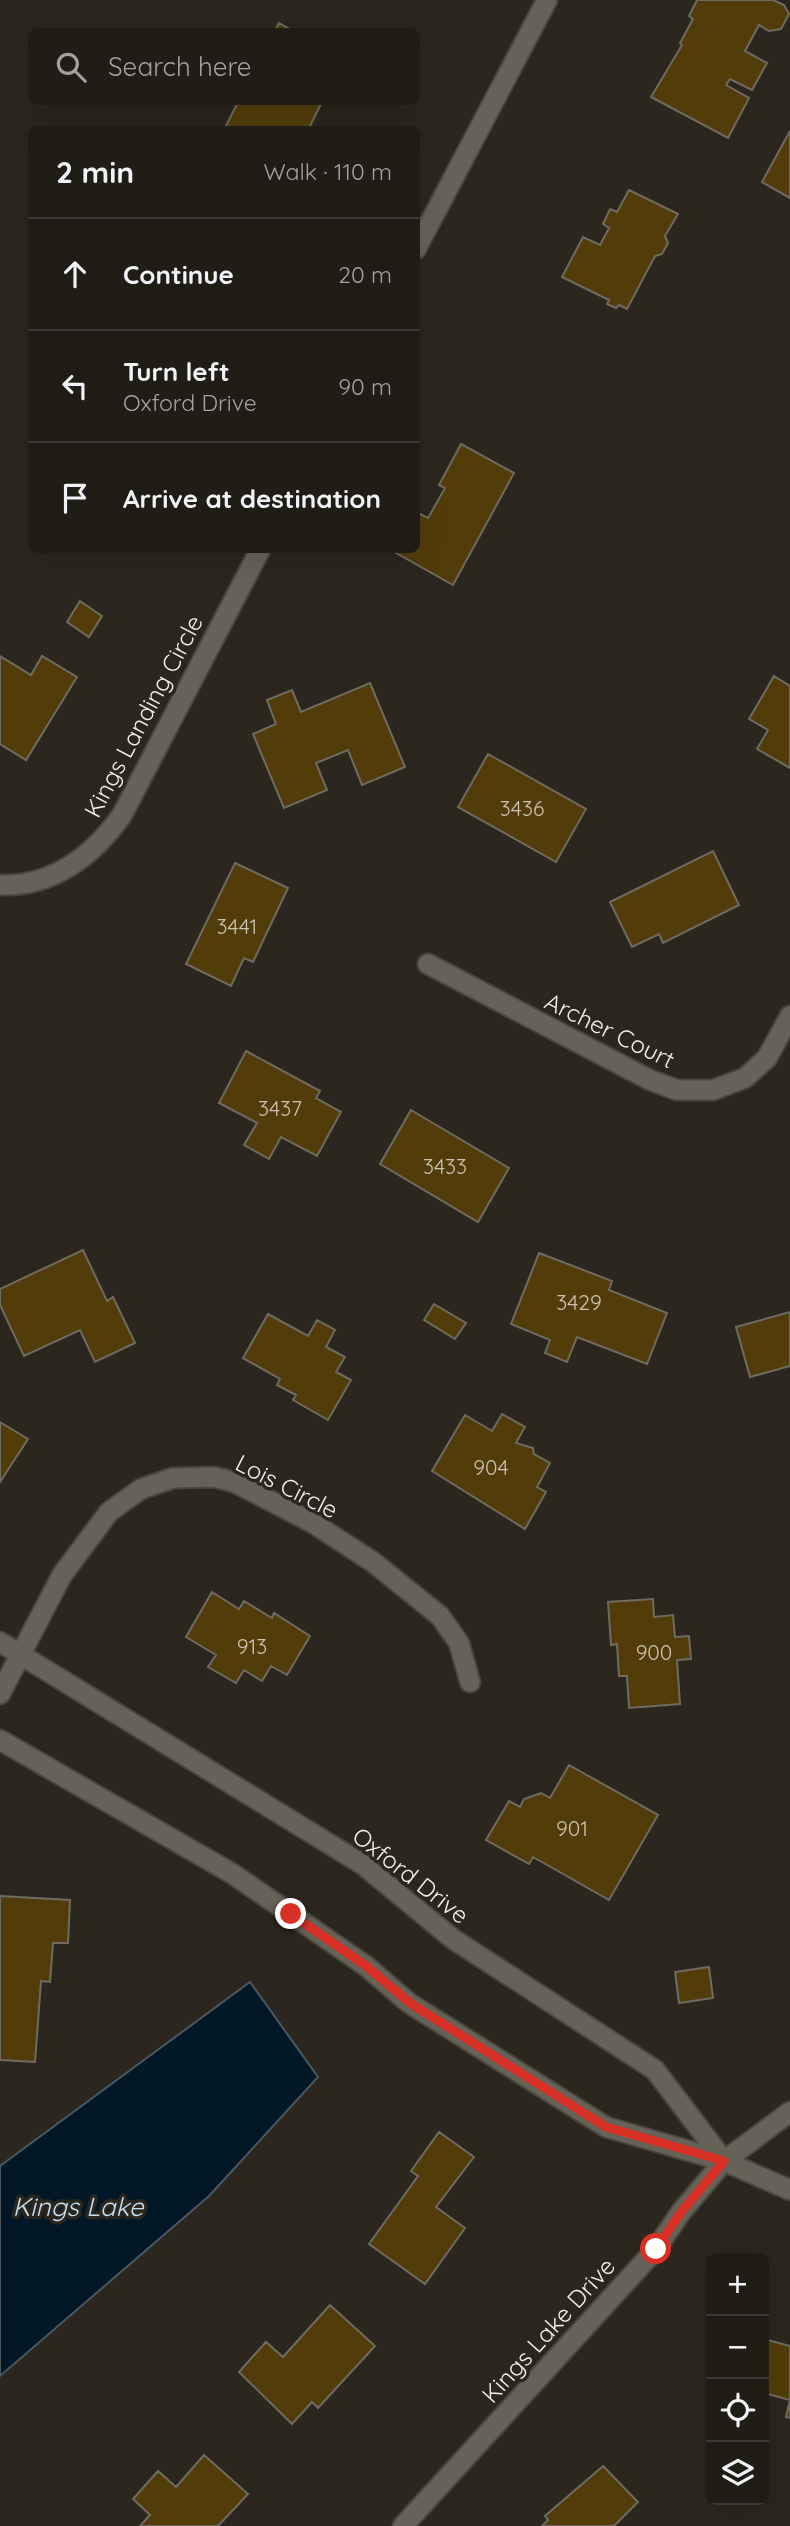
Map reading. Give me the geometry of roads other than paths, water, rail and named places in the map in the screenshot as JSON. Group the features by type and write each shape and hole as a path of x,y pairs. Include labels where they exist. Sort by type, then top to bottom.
{"street":[{"path":"420,241 547,0"},
{"name":"Kings Landing Circle","path":"0,885 47,878 78,862 105,838 122,815 258,553"},
{"name":"Archer Court","path":"428,964 650,1080 677,1090 713,1090 745,1078 767,1058 790,1016"},
{"name":"Lois Circle","path":"0,1694 62,1575 109,1512 141,1489 173,1478 214,1477 234,1482 313,1523 373,1562 440,1616 459,1643 470,1682"},
{"name":"Oxford Drive","path":"0,1642 362,1864 453,1939 655,2070 724,2161"},
{"name":"Oxford Drive","path":"0,1740 233,1874 366,1966 410,2003 606,2127 724,2161 790,2190"},
{"name":"Kings Lake Drive","path":"403,2526 656,2249 681,2212 724,2161 790,2112"}],"water":[{"name":"Kings Lake","path":"250,1982 318,2077 209,2196 0,2376 0,2166"}]}
